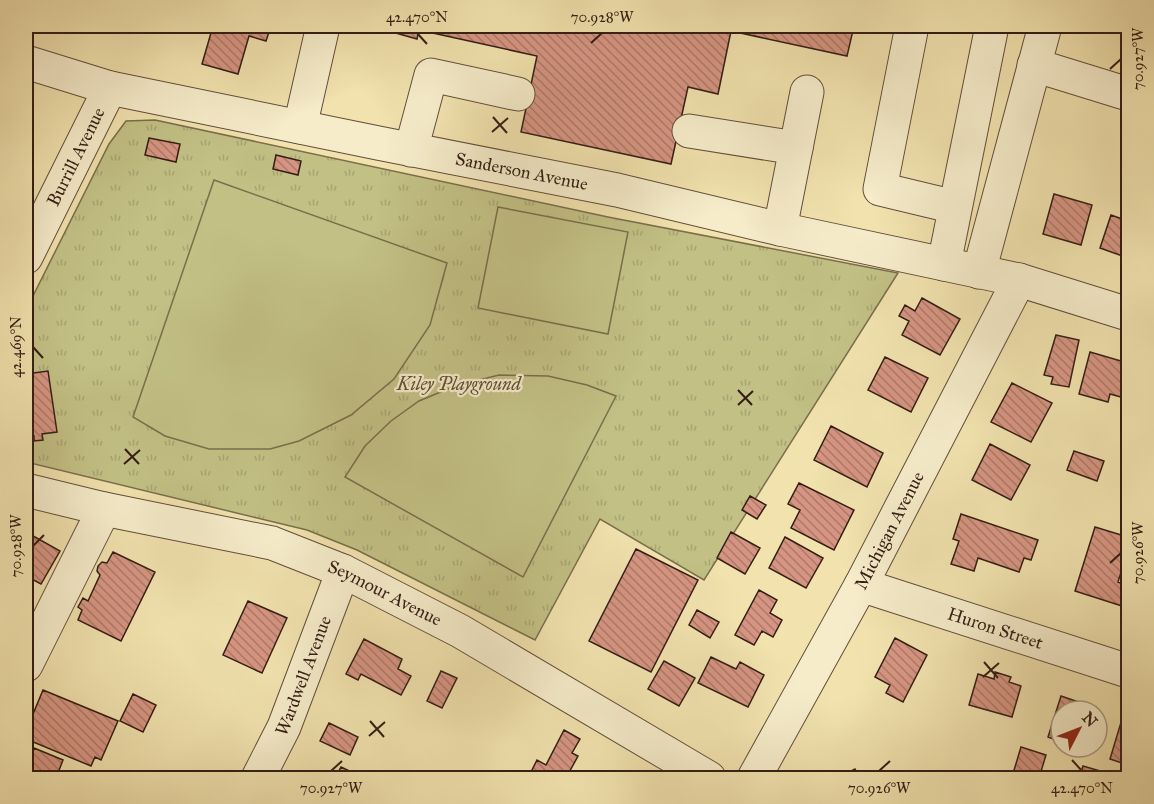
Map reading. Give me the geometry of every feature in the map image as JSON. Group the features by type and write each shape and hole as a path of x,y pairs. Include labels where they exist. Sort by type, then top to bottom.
{"street":[{"path":"300,127 323,26"},
{"path":"912,26 880,189 956,207"},
{"path":"944,264 992,26"},
{"path":"979,272 1045,26"},
{"name":"Sanderson Avenue","path":"26,62 110,88 617,190 780,229 1019,280 1128,314"},
{"path":"1034,65 1128,94"},
{"path":"411,150 431,75 518,94"},
{"name":"Burrill Avenue","path":"26,257 110,88"},
{"path":"780,229 807,92"},
{"path":"689,131 796,148"},
{"name":"Michigan Avenue","path":"754,778 861,585 1019,280"},
{"name":"Seymour Avenue","path":"26,490 104,509 272,543 343,571 460,632 709,778"},
{"path":"26,665 104,509"},
{"name":"Wardwell Avenue","path":"258,778 284,727 343,571"},
{"name":"Huron Street","path":"861,585 1128,671"}],"green space":[{"name":"Kiley Playground","path":"155,120 608,217 898,273 704,580 600,519 535,640 357,550 307,530 26,462 26,310 109,144 126,121"},
{"path":"214,180 447,263 430,325 394,379 351,415 299,441 270,449 209,449 165,436 133,417"},
{"path":"498,207 628,232 608,334 478,308"},
{"path":"499,375 548,376 587,385 616,396 523,577 345,477 365,446 391,421 419,401 455,386"}],"building":[{"path":"213,26 271,26 266,41 249,36 238,74 202,64"},
{"path":"371,26 854,26 847,56 731,31 718,94 688,87 671,164 521,132 537,56 419,30 417,39"},
{"path":"149,138 180,144 176,162 145,155"},
{"path":"276,155 301,161 298,175 273,169"},
{"path":"1054,194 1092,205 1081,245 1043,234"},
{"path":"1111,215 1128,221 1128,258 1100,248"},
{"path":"922,298 960,319 940,355 902,335 909,321 899,316 905,305 915,311"},
{"path":"1056,335 1079,340 1069,387 1051,384 1053,377 1044,375"},
{"path":"1090,352 1128,363 1128,399 1110,394 1108,402 1079,394"},
{"path":"885,357 928,378 911,412 868,390"},
{"path":"48,371 57,432 42,434 43,440 34,441 34,436 26,438 26,374"},
{"path":"1012,383 1052,403 1031,442 991,422"},
{"path":"831,426 883,453 867,487 814,460"},
{"path":"990,444 1030,465 1011,500 972,480"},
{"path":"1074,451 1104,461 1097,481 1067,470"},
{"path":"799,483 854,510 834,550 791,528 800,510 788,504"},
{"path":"750,496 766,505 757,519 742,510"},
{"path":"961,514 1038,540 1031,560 1024,558 1019,572 978,558 974,571 951,564 959,541 953,539"},
{"path":"1095,527 1128,537 1128,550 1118,582 1128,586 1122,606 1075,591"},
{"path":"26,532 60,551 41,584 26,576"},
{"path":"731,532 760,548 745,574 717,558"},
{"path":"785,537 823,558 806,588 769,568"},
{"path":"636,549 698,580 651,672 589,641"},
{"path":"113,552 155,572 121,641 78,620 82,610 78,607 83,598 88,601 100,575 97,571 98,566 102,562 107,563"},
{"path":"759,590 777,600 770,613 782,620 773,637 762,631 754,645 735,635"},
{"path":"248,601 287,618 262,673 223,655"},
{"path":"697,610 719,622 710,638 689,625"},
{"path":"895,638 927,655 903,702 886,693 890,685 875,677"},
{"path":"364,639 402,659 398,669 411,676 401,695 361,674 358,680 346,674"},
{"path":"711,657 736,669 740,662 764,675 748,707 698,683"},
{"path":"664,661 695,678 679,706 648,689"},
{"path":"441,671 457,678 442,708 427,701"},
{"path":"995,672 1011,677 1009,682 1021,686 1012,717 969,705 978,674 994,679"},
{"path":"43,690 118,721 101,760 95,757 91,766 26,739 26,731"},
{"path":"133,694 156,705 143,732 120,721"},
{"path":"1122,719 1128,720 1128,765 1110,759"},
{"path":"329,723 358,737 350,755 320,741"},
{"path":"564,730 580,739 572,753 578,756 566,778 533,778 534,776 530,774 537,760 546,765"},
{"path":"1021,747 1046,755 1039,778 1012,777"},
{"path":"34,748 63,760 56,778 26,778 26,769"},
{"path":"1083,766 1107,773 1105,778 1079,778"},
{"path":"341,767 364,778 335,778"},
{"path":"855,769 860,778 838,778"}]}
